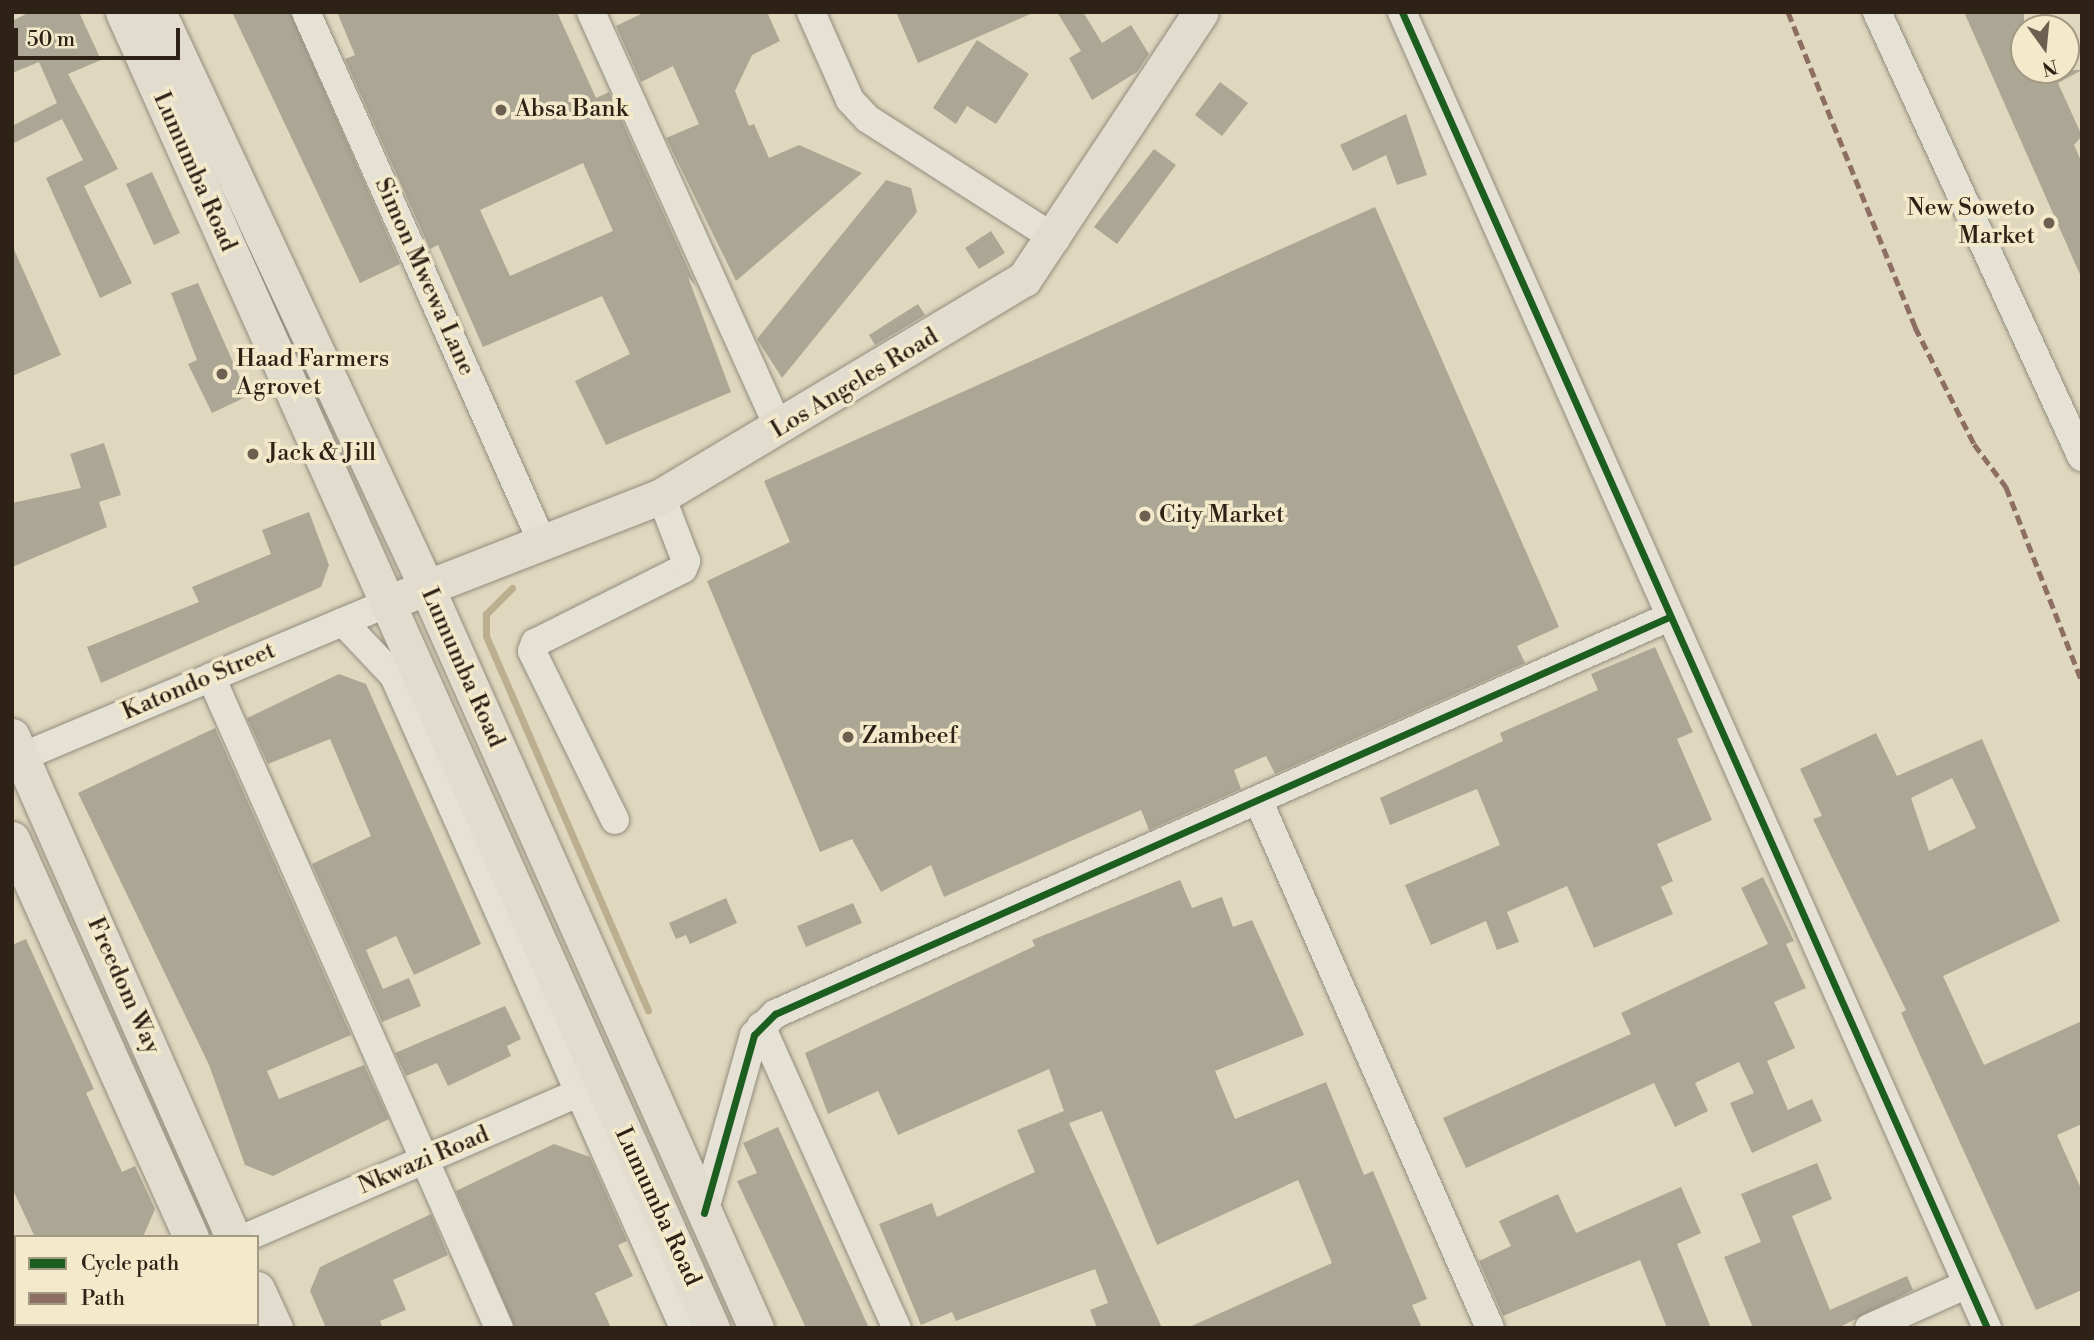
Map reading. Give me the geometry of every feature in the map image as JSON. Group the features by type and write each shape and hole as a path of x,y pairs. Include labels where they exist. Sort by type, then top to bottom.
{"main road":[{"name":"Lumumba Road","path":"123,12 385,604 589,1088 712,1328"},
{"name":"Lumumba Road","path":"158,12 427,588 756,1328"},
{"name":"Los Angeles Road","path":"385,604 661,496 779,429 1024,279 1056,239 1201,12"},
{"name":"Freedom Way","path":"15,751 232,1235"},
{"name":"Freedom Way","path":"12,839 190,1235"},
{"path":"259,1293 275,1328"}],"street":[{"name":"Simon Mwewa Lane","path":"306,12 542,542"},
{"path":"591,12 779,429"},
{"path":"811,12 850,100 868,119 1056,239"},
{"path":"1402,12 1987,1328"},
{"path":"1877,12 2082,457"},
{"path":"615,820 532,651 535,643 683,569 687,561 661,496"},
{"name":"Katondo Street","path":"15,751 211,677 385,604"},
{"path":"704,1213 761,1026 775,1014 1259,802 1669,617"},
{"path":"343,622 394,677 589,1088 684,1328"},
{"path":"211,677 363,1028 429,1159 499,1328"},
{"path":"1259,802 1490,1328"},
{"path":"761,1026 897,1328"},
{"name":"Nkwazi Road","path":"252,1235 589,1088"},
{"path":"1869,1328 1968,1284"}],"building":[{"path":"30,12 79,12 101,60 68,74 118,169 84,186 132,283 100,298 46,178 83,160 62,119 12,144 12,126 57,103 39,62 12,73 12,21"},
{"path":"232,12 290,12 400,264 360,283"},
{"path":"337,12 557,12 596,98 609,92 696,286 688,277 731,392 606,445 575,381 630,354 602,296 483,347 438,245 430,249 345,59 355,55","holes":["583,163 613,231 510,276 480,210"]},
{"path":"645,12 767,12 780,41 752,55 735,91 749,126 754,124 769,158 799,145 862,173 736,281 666,138 699,124 673,66 641,82 616,26"},
{"path":"896,12 1035,12 918,63"},
{"path":"1057,12 1083,12 1102,43 1131,25 1149,54 1137,72 1092,100 1069,58 1081,51"},
{"path":"1964,12 2024,12 2010,14 2010,84 2058,84 2082,136 2074,145 2082,163 2082,279"},
{"path":"977,40 1029,74 996,124 967,106 956,124 933,108"},
{"path":"1220,82 1248,103 1222,136 1195,115"},
{"path":"1406,114 1427,175 1397,185 1386,155 1353,171 1340,145"},
{"path":"1154,149 1176,165 1117,244 1094,227"},
{"path":"152,172 180,233 154,245 126,184"},
{"path":"886,180 911,188 917,212 782,378 757,339"},
{"name":"City Market","path":"1375,207 1559,627 1517,646 1525,663 1275,774 1266,756 1234,770 1241,789 1149,830 1141,810 944,897 931,865 881,892 852,839 820,852 707,581 790,542 764,481"},
{"path":"991,231 1005,253 979,269 965,248"},
{"path":"12,245 61,355 12,376"},
{"path":"198,283 248,396 212,413 188,364 197,360 171,293"},
{"path":"918,304 925,315 875,345 869,335"},
{"path":"104,443 121,495 99,502 107,527 12,567 12,503 81,488 70,454"},
{"path":"309,512 329,565 321,587 101,683 87,647 199,602 192,587 271,554 262,530"},
{"path":"1655,647 1693,732 1677,739 1712,820 1657,844 1673,881 1661,887 1673,914 1594,948 1567,886 1507,912 1519,942 1497,950 1486,921 1431,945 1405,885 1500,845 1477,789 1390,825 1380,798 1503,741 1500,733 1598,690 1591,674"},
{"path":"339,674 366,684 481,944 414,975 396,936 366,950 383,989 409,978 421,1006 382,1022 312,864 371,836 330,739 268,764 247,718"},
{"path":"215,728 351,1035 267,1071 279,1099 364,1065 389,1119 273,1176 245,1165 209,1065 78,793"},
{"path":"1876,733 1897,776 1982,739 2060,921 1943,976 1984,1065 2082,1021 2082,1124 2057,1135 2082,1191 2082,1290 2036,1310 1901,1013 1906,1010 1813,819 1822,816 1800,769","holes":["1952,778 1976,828 1929,851 1911,798"]},
{"path":"1763,877 1794,941 1786,944 1806,988 1774,1002 1795,1048 1767,1061 1788,1110 1812,1099 1822,1121 1752,1153 1730,1103 1754,1093 1739,1062 1695,1083 1708,1111 1675,1127 1654,1083 1466,1168 1443,1118 1631,1034 1621,1013 1768,944 1741,888"},
{"path":"1180,880 1192,908 1222,897 1233,927 1252,920 1304,1035 1215,1071 1235,1119 1326,1082 1364,1175 1373,1171 1427,1299 1412,1305 1422,1328 1187,1328 1332,1263 1298,1180 1157,1245 1102,1111 1069,1123 1162,1328 1097,1328 1090,1310 1108,1303 1095,1269 956,1321 952,1312 921,1325 879,1224 932,1203 937,1217 1035,1172 1017,1130 1064,1111 1049,1069 898,1135 878,1091 828,1114 805,1053 1035,946 1032,940"},
{"path":"726,898 737,923 690,944 686,935 676,939 669,923"},
{"path":"853,903 862,923 806,947 797,926"},
{"path":"26,939 94,1089 86,1093 122,1172 135,1166 155,1209 144,1235 34,1235 12,1188 12,945"},
{"path":"505,1006 521,1039 507,1046 511,1056 448,1086 437,1063 406,1076 395,1053"},
{"path":"778,1127 869,1328 806,1328 737,1181 757,1173 743,1143"},
{"path":"554,1144 590,1157 627,1241 618,1245 633,1276 595,1293 611,1328 515,1328 456,1191"},
{"path":"1817,1163 1832,1199 1792,1216 1830,1310 1907,1276 1913,1290 1838,1328 1753,1328 1724,1257 1761,1242 1741,1194"},
{"path":"1681,1187 1701,1233 1677,1244 1711,1328 1667,1328 1640,1260 1503,1316 1479,1261 1511,1246 1499,1221 1558,1194 1576,1233"},
{"path":"431,1214 448,1255 393,1280 406,1310 380,1321 383,1328 326,1328 310,1291 320,1267"}],"waterway":[{"path":"512,588 486,614 486,636 648,1010"}],"marked path":[{"path":"1788,12 1915,327 1974,444 2006,487 2082,682"}],"cycle path":[{"path":"1402,12 1987,1328"},
{"path":"704,1213 754,1035 775,1014 1669,617"}],"place":[{"name":"Absa Bank","path":"501,110"},
{"name":"New Soweto Market","path":"2049,223"},
{"name":"Haad Farmers Agrovet","path":"222,374"},
{"name":"Jack & Jill","path":"253,454"},
{"name":"City Market","path":"1145,516"},
{"name":"Zambeef","path":"848,737"}]}
